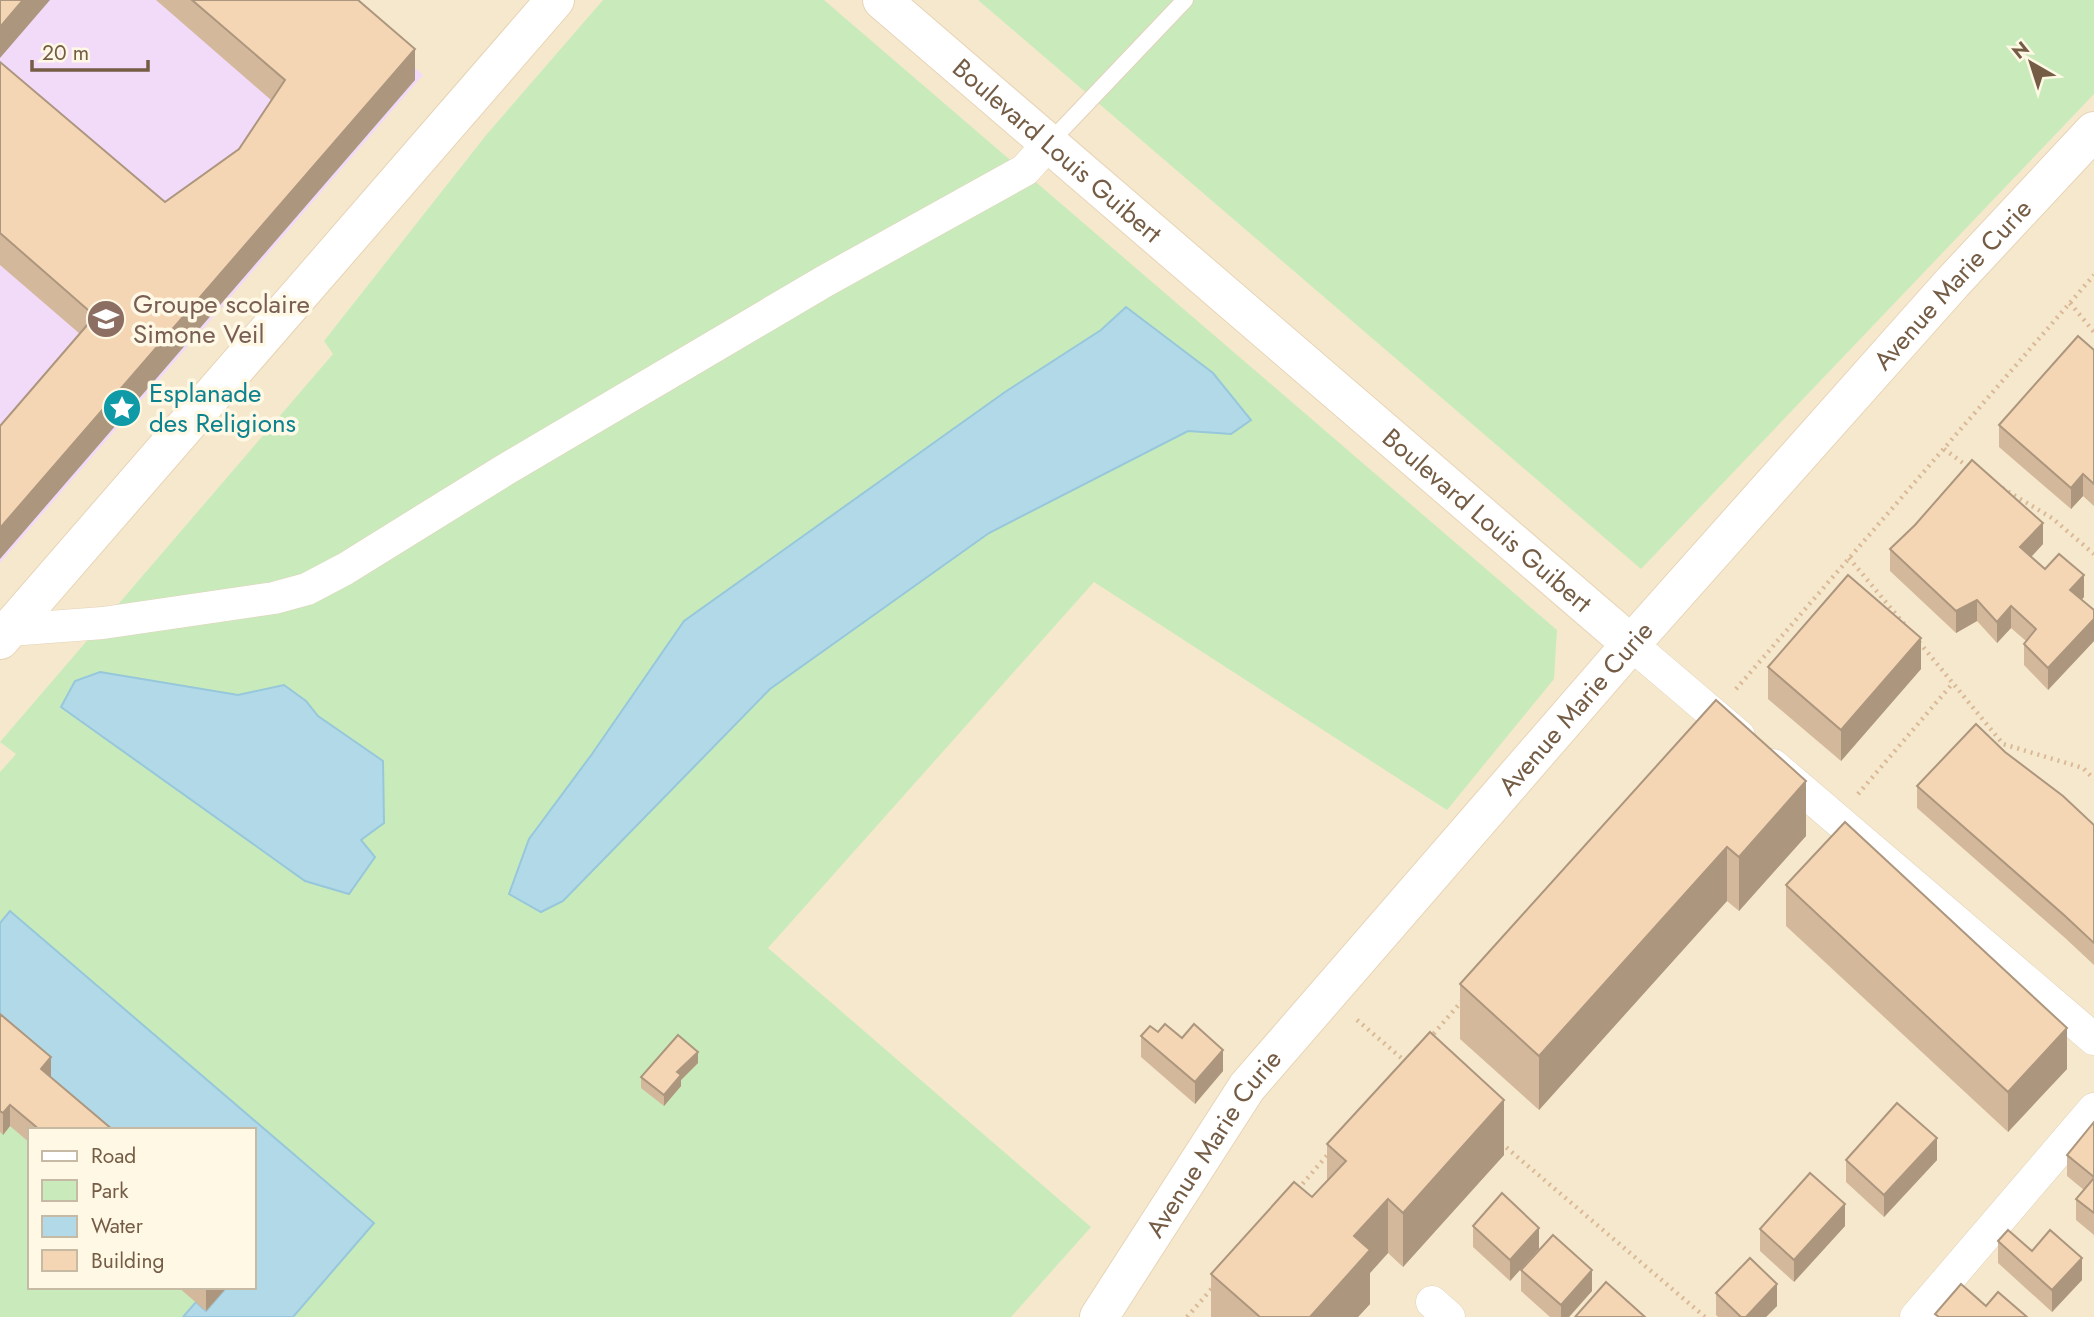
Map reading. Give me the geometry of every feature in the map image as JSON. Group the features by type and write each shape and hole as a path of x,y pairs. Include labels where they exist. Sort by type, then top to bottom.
{"street":[{"path":"4,635 555,0"},
{"name":"Boulevard Louis Guibert","path":"882,0 2094,1039"},
{"name":"Avenue Marie Curie","path":"1099,1317 1247,1087 1631,644 1953,282 2094,131"},
{"path":"4,635 274,598 307,589 345,569 503,471 825,281 1025,170 1049,143"},
{"path":"1916,1317 2094,1109"}],"lane":[{"path":"1049,143 1185,0"}],"path":[{"path":"1714,715 2094,275"},
{"path":"2070,303 2094,332"},
{"path":"1944,449 1982,476"},
{"path":"1993,483 2052,518 2094,554"},
{"path":"1849,558 1909,631"},
{"path":"1918,641 2003,744 2083,768 2094,779"},
{"path":"1837,819 1953,683"},
{"path":"1425,1043 1470,991"},
{"path":"1327,995 1407,1063 1399,1073"},
{"path":"1492,1136 1705,1317"},
{"path":"1293,1195 1337,1144"},
{"path":"1187,1317 1222,1276"}],"shaded area":[{"path":"0,0 2094,0 2094,1317 0,1317"},
{"name":"Groupe scolaire Simone Veil","path":"0,0 337,0 423,75 0,563"}],"green space":[{"path":"603,0 824,0 1557,630 1554,679 1447,810 1094,582 768,948 1091,1227 1011,1317 0,1317 0,772 16,754 0,742 333,354 324,341 487,134"},
{"path":"978,0 2094,0 2094,94 1641,569"}],"water":[{"path":"1126,307 1213,373 1251,420 1231,434 1188,431 989,533 770,689 563,901 541,912 509,894 529,839 684,621 1005,392 1101,330"},
{"path":"100,672 238,695 284,685 306,701 318,716 383,761 384,823 361,840 375,857 349,894 305,881 61,707 75,681"},
{"path":"10,911 374,1223 293,1317 183,1317 196,1302 206,1311 225,1289 256,1289 256,1128 86,1128 0,1036 0,923"}],"building":[{"path":"0,0 23,0 0,27"},
{"path":"192,0 358,0 415,49 0,528 0,426 95,316 0,233 0,62 165,202 239,149 285,80"},
{"path":"2078,336 2094,350 2094,484 2083,474 2071,488 1999,425"},
{"path":"1972,460 2043,523 2020,547 2045,569 2059,554 2084,575 2070,590 2094,610 2094,619 2048,668 2024,644 2036,629 2011,606 1997,622 1977,600 1956,611 1890,549 1915,525"},
{"path":"1848,575 1921,638 1841,730 1768,667"},
{"path":"1716,700 1806,781 1739,857 1727,847 1539,1056 1460,984"},
{"path":"1976,724 2005,752 2063,796 2094,825 2094,943 1917,786"},
{"path":"1845,822 2067,1028 2008,1092 1786,885"},
{"path":"0,1014 51,1057 41,1069 111,1128 38,1128 10,1105 3,1113 0,1111"},
{"path":"1165,1024 1182,1038 1194,1024 1223,1050 1195,1082 1141,1036 1150,1026 1158,1032"},
{"path":"1430,1032 1504,1100 1403,1213 1388,1199 1354,1236 1370,1250 1310,1317 1260,1317 1211,1274 1294,1182 1312,1197 1346,1161 1327,1144"},
{"path":"678,1035 698,1052 677,1072 681,1075 664,1095 641,1077"},
{"path":"1897,1103 1937,1138 1884,1195 1846,1160"},
{"path":"2094,1122 2094,1177 2067,1155"},
{"path":"1810,1173 1845,1204 1794,1260 1760,1229"},
{"path":"2094,1178 2094,1213 2076,1199"},
{"path":"1502,1193 1539,1228 1510,1260 1473,1226"},
{"path":"2008,1230 2032,1251 2050,1230 2082,1258 2052,1290 1998,1241"},
{"path":"1553,1235 1592,1270 1561,1305 1521,1270"},
{"path":"1750,1258 1777,1284 1746,1317 1741,1317 1716,1293"},
{"path":"1606,1282 1645,1317 1575,1317"},
{"path":"1961,1284 1986,1306 1998,1292 2027,1317 1939,1317 1935,1314"}],"place":[{"name":"Groupe scolaire Simone Veil","path":"106,319"},
{"name":"Esplanade des Religions","path":"122,408"}]}
